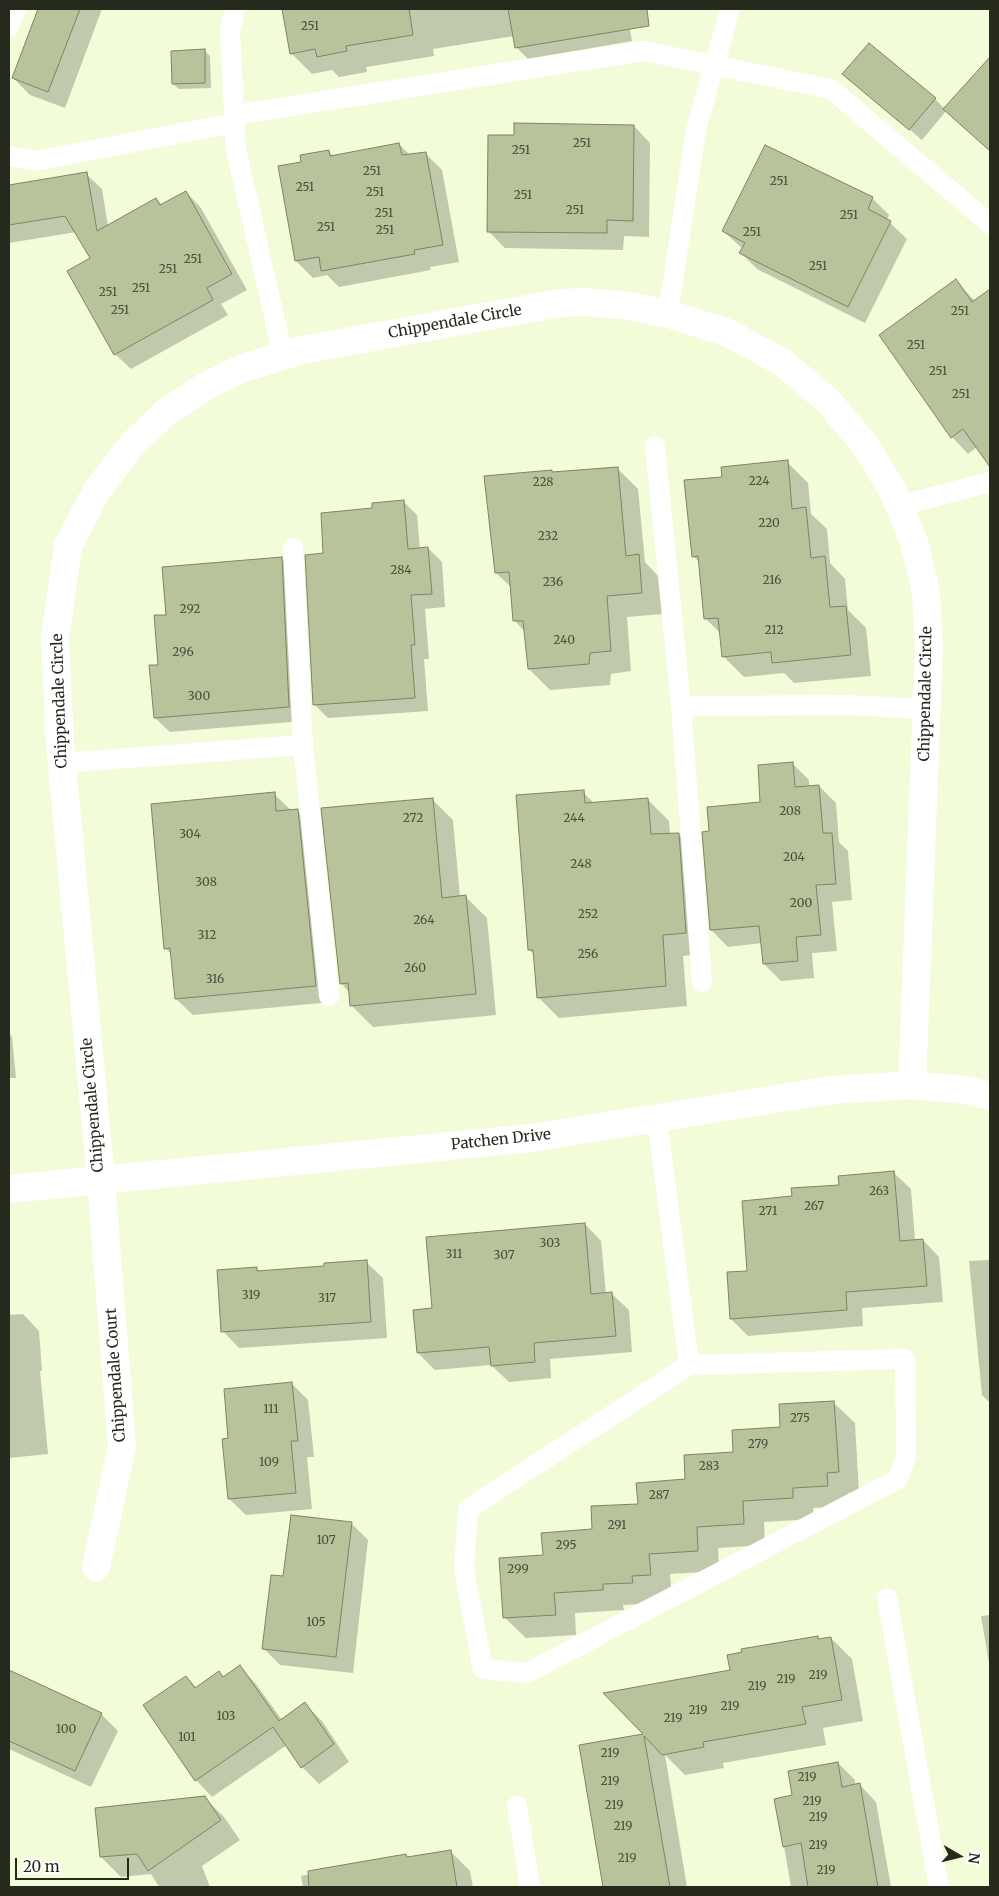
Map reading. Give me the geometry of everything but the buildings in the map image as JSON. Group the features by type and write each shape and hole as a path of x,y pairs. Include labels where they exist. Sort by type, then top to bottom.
{"street":[{"name":"Chippendale Circle","path":"101,1180 61,764 55,638 68,546 96,492 131,446 165,413 206,386 243,368 302,350 560,303 586,302 630,306 668,314 726,332 782,362 828,401 865,445 899,506 914,542 926,592 930,648 912,1085"},
{"name":"Patchen Drive","path":"9,1189 532,1138 832,1090 912,1085 965,1090 990,1096"},
{"name":"Chippendale Court","path":"96,1567 122,1447 101,1180"}],"lane":[{"path":"9,27 16,9"},
{"path":"235,9 230,30 236,149 283,356"},
{"path":"668,314 696,130 730,9"},
{"path":"9,156 35,160 234,119 644,51 831,89 990,224"},
{"path":"655,446 681,706 702,982"},
{"path":"899,506 990,482"},
{"path":"293,548 303,745 329,996"},
{"path":"681,706 848,705 927,709"},
{"path":"61,764 303,745"},
{"path":"657,1118 689,1365"},
{"path":"905,1359 906,1456 898,1479 527,1673 483,1669 464,1570 468,1508 689,1365 905,1359"},
{"path":"887,1598 939,1887"},
{"path":"517,1806 530,1887"}]}
